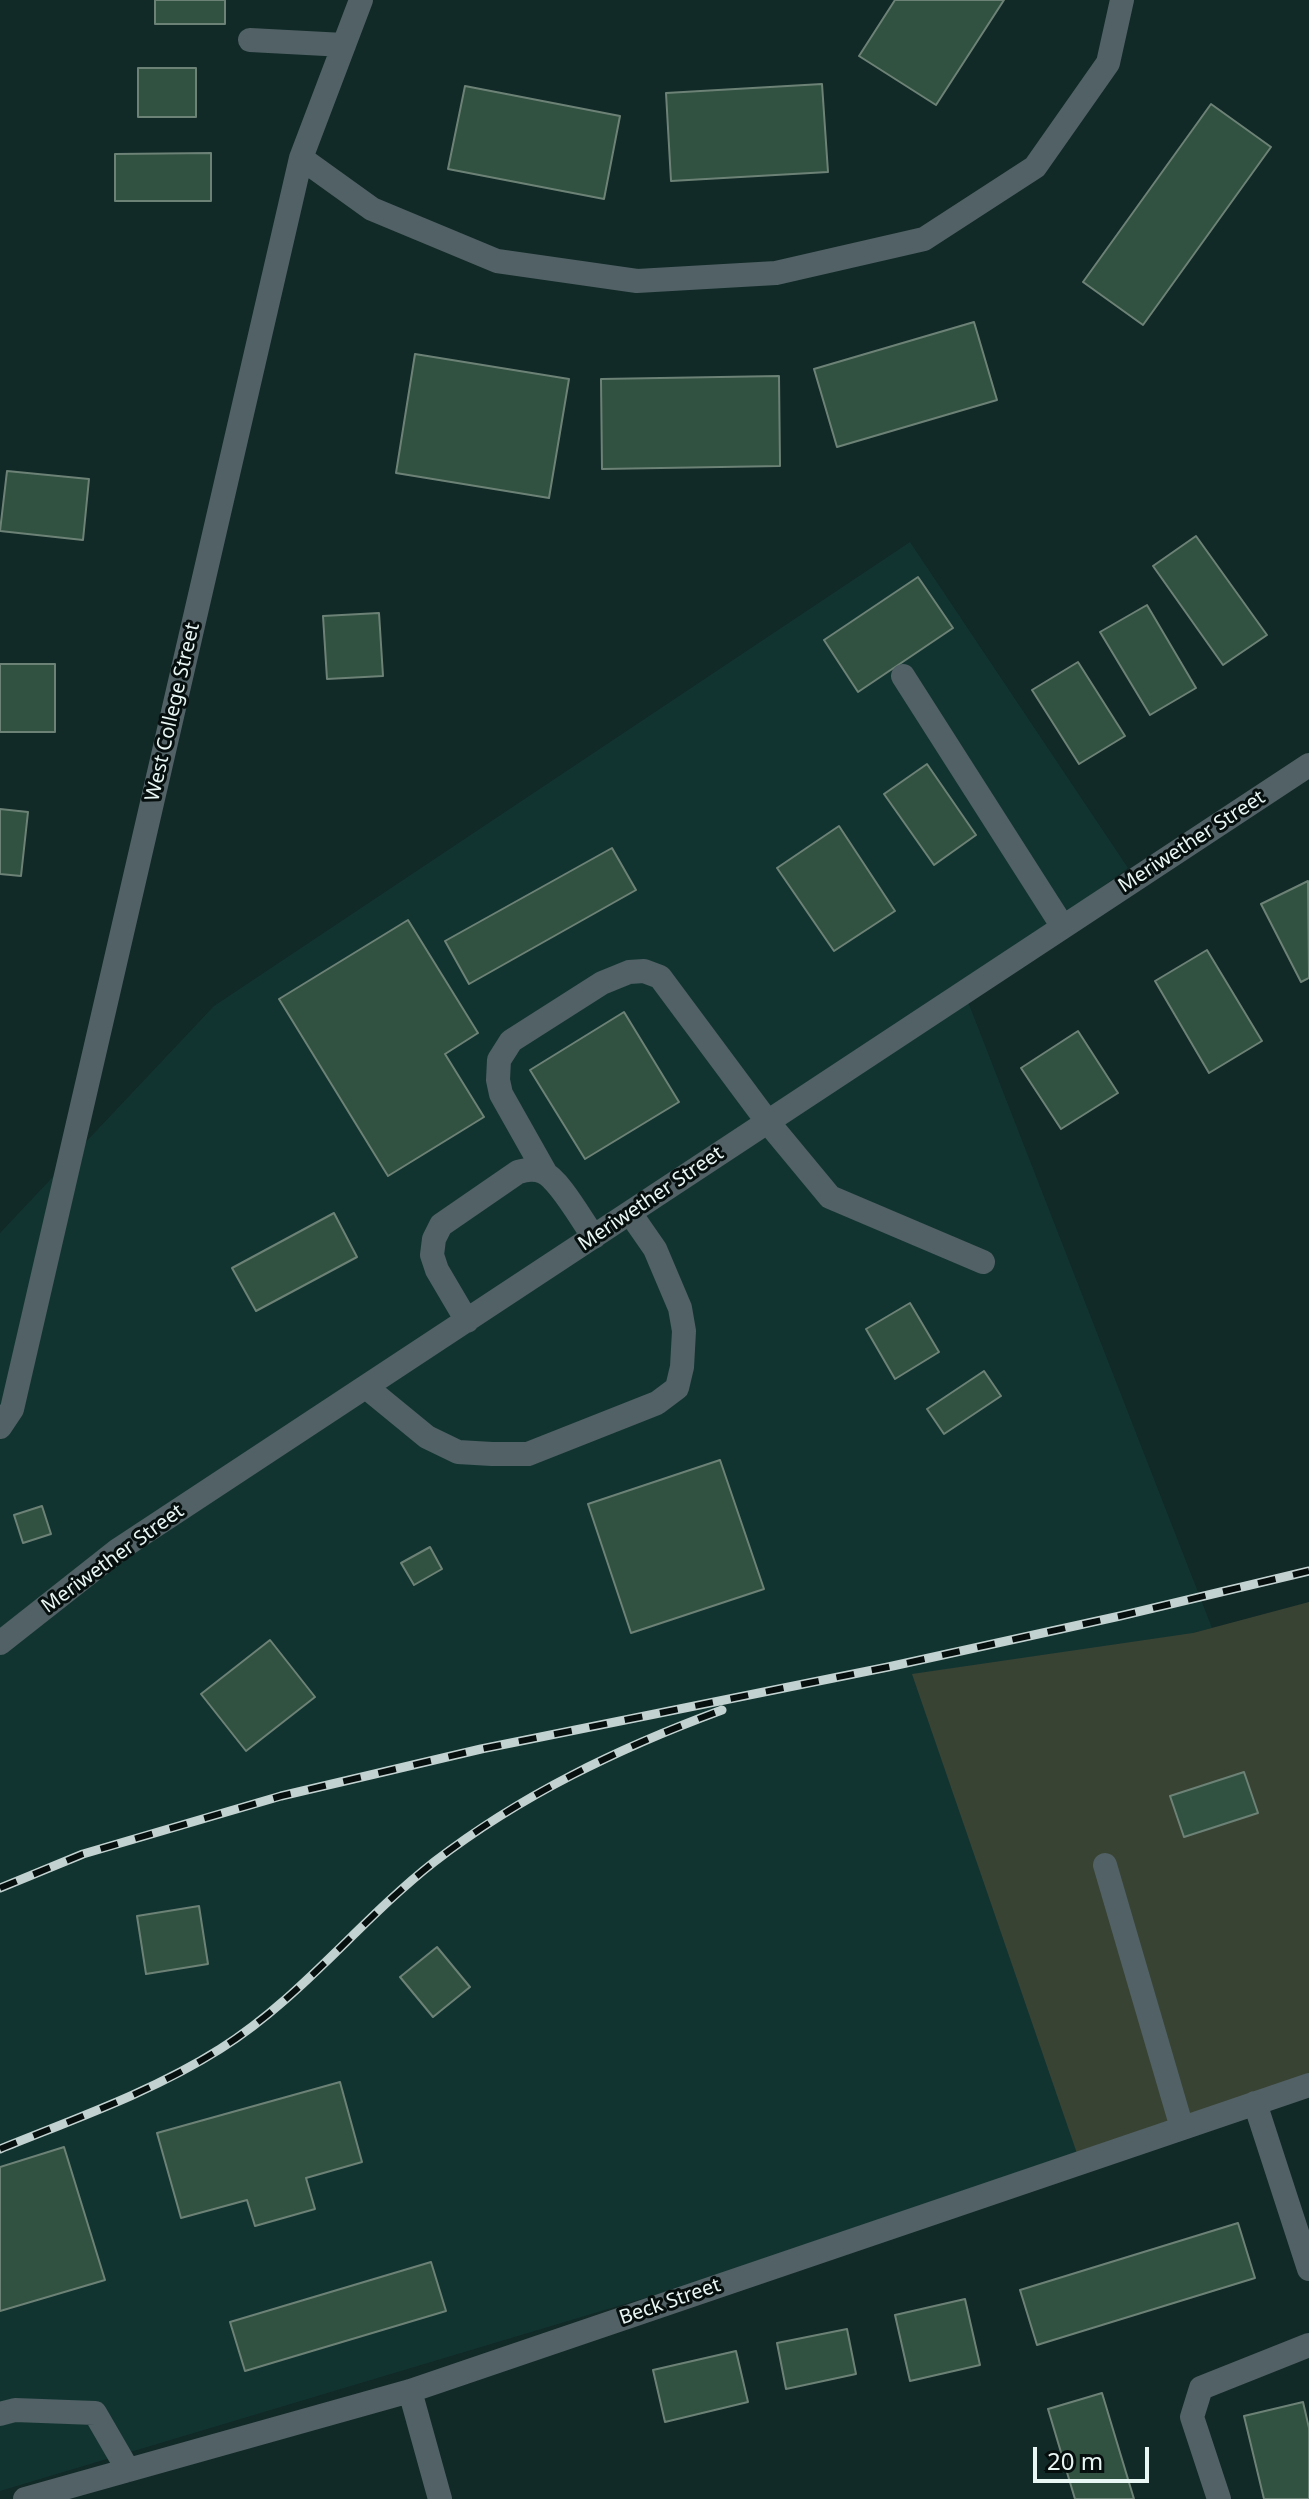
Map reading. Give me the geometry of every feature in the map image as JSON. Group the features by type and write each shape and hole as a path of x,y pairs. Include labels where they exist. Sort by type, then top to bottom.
{"street":[{"name":"West College Street","path":"0,1427 12,1409 301,158 361,0"},
{"path":"301,158 372,209 497,261 637,281 776,273 924,239 1035,167 1108,63 1122,0"},
{"path":"250,40 344,45"},
{"path":"903,676 1063,927"},
{"name":"Meriwether Street","path":"0,1643 118,1550 1309,765"},
{"path":"594,1237 545,1172 501,1094 499,1060 511,1041 602,983 629,972 644,971 660,977 767,1121 830,1197 983,1262"},
{"path":"467,1321 437,1270 432,1255 434,1239 441,1225 518,1172 531,1169 545,1172"},
{"path":"366,1387 427,1437 458,1452 469,1453 528,1454 657,1403 677,1388 682,1367 684,1331 680,1308 655,1249 630,1213"},
{"path":"1105,1865 1182,2128"},
{"name":"Beck Street","path":"25,2499 410,2391 1309,2085"},
{"path":"1255,2103 1309,2269"},
{"path":"1219,2499 1192,2417 1201,2388 1309,2345"},
{"path":"410,2391 440,2499"},
{"path":"0,2414 15,2410 95,2413 128,2470"}],"shaded area":[{"path":"910,542 1128,868 963,989 1212,1628 1193,1633 1081,2165 0,2491 0,1233 214,1006"},
{"path":"1309,1602 1309,2087 1081,2165 912,1674 1193,1633"}],"building":[{"path":"155,0 225,0 225,24 155,24"},
{"path":"895,0 1004,0 936,105 859,56"},
{"path":"138,68 196,68 196,117 138,117"},
{"path":"822,84 828,172 671,181 666,93"},
{"path":"465,86 620,116 604,199 448,169"},
{"path":"1211,104 1271,147 1143,325 1083,282"},
{"path":"211,153 211,201 115,201 115,154"},
{"path":"974,322 997,400 837,447 814,369"},
{"path":"415,354 569,379 549,498 396,473"},
{"path":"779,376 780,466 602,469 601,379"},
{"path":"7,471 89,479 83,540 0,531"},
{"path":"1196,536 1267,635 1223,665 1153,566"},
{"path":"918,577 953,628 858,692 824,640"},
{"path":"1147,605 1196,688 1150,715 1100,632"},
{"path":"379,613 383,676 327,679 323,616"},
{"path":"1078,662 1125,736 1079,764 1032,690"},
{"path":"0,664 55,664 55,732 0,732"},
{"path":"927,764 976,835 934,865 884,794"},
{"path":"0,809 28,812 21,876 0,874"},
{"path":"839,826 895,911 834,951 777,868"},
{"path":"612,848 636,890 469,984 445,941"},
{"path":"1308,881 1309,978 1301,982 1261,904"},
{"path":"408,920 478,1033 445,1054 484,1117 388,1176 279,999"},
{"path":"1207,950 1262,1041 1209,1073 1155,981"},
{"path":"624,1012 679,1102 585,1159 530,1070"},
{"path":"1078,1031 1118,1093 1061,1129 1021,1068"},
{"path":"334,1213 357,1257 256,1311 232,1268"},
{"path":"910,1303 939,1352 895,1379 866,1329"},
{"path":"984,1371 1001,1396 944,1434 927,1409"},
{"path":"720,1460 764,1589 631,1633 588,1504"},
{"path":"42,1506 51,1534 23,1543 14,1515"},
{"path":"430,1547 442,1569 414,1585 401,1563"},
{"path":"270,1640 315,1697 246,1751 201,1694"},
{"path":"1244,1772 1258,1813 1184,1837 1170,1796"},
{"path":"199,1906 208,1964 146,1974 137,1916"},
{"path":"437,1947 470,1987 433,2017 400,1977"},
{"path":"340,2082 362,2162 306,2178 315,2209 255,2226 247,2200 181,2218 157,2133"},
{"path":"64,2147 105,2280 0,2311 0,2167"},
{"path":"1238,2223 1255,2278 1037,2345 1020,2290"},
{"path":"431,2262 446,2311 245,2371 230,2322"},
{"path":"965,2299 980,2365 910,2381 895,2315"},
{"path":"847,2329 856,2374 786,2389 777,2343"},
{"path":"736,2351 748,2402 665,2422 653,2370"},
{"path":"1102,2393 1134,2499 1075,2499 1048,2409"},
{"path":"1303,2402 1309,2428 1309,2499 1264,2499 1244,2416"}],"railway":[{"path":"0,1888 83,1854 281,1796 481,1749 888,1667 1309,1571"},
{"path":"0,2149 140,2092 220,2049 277,2007 434,1862 501,1815 609,1757 722,1710"}]}
